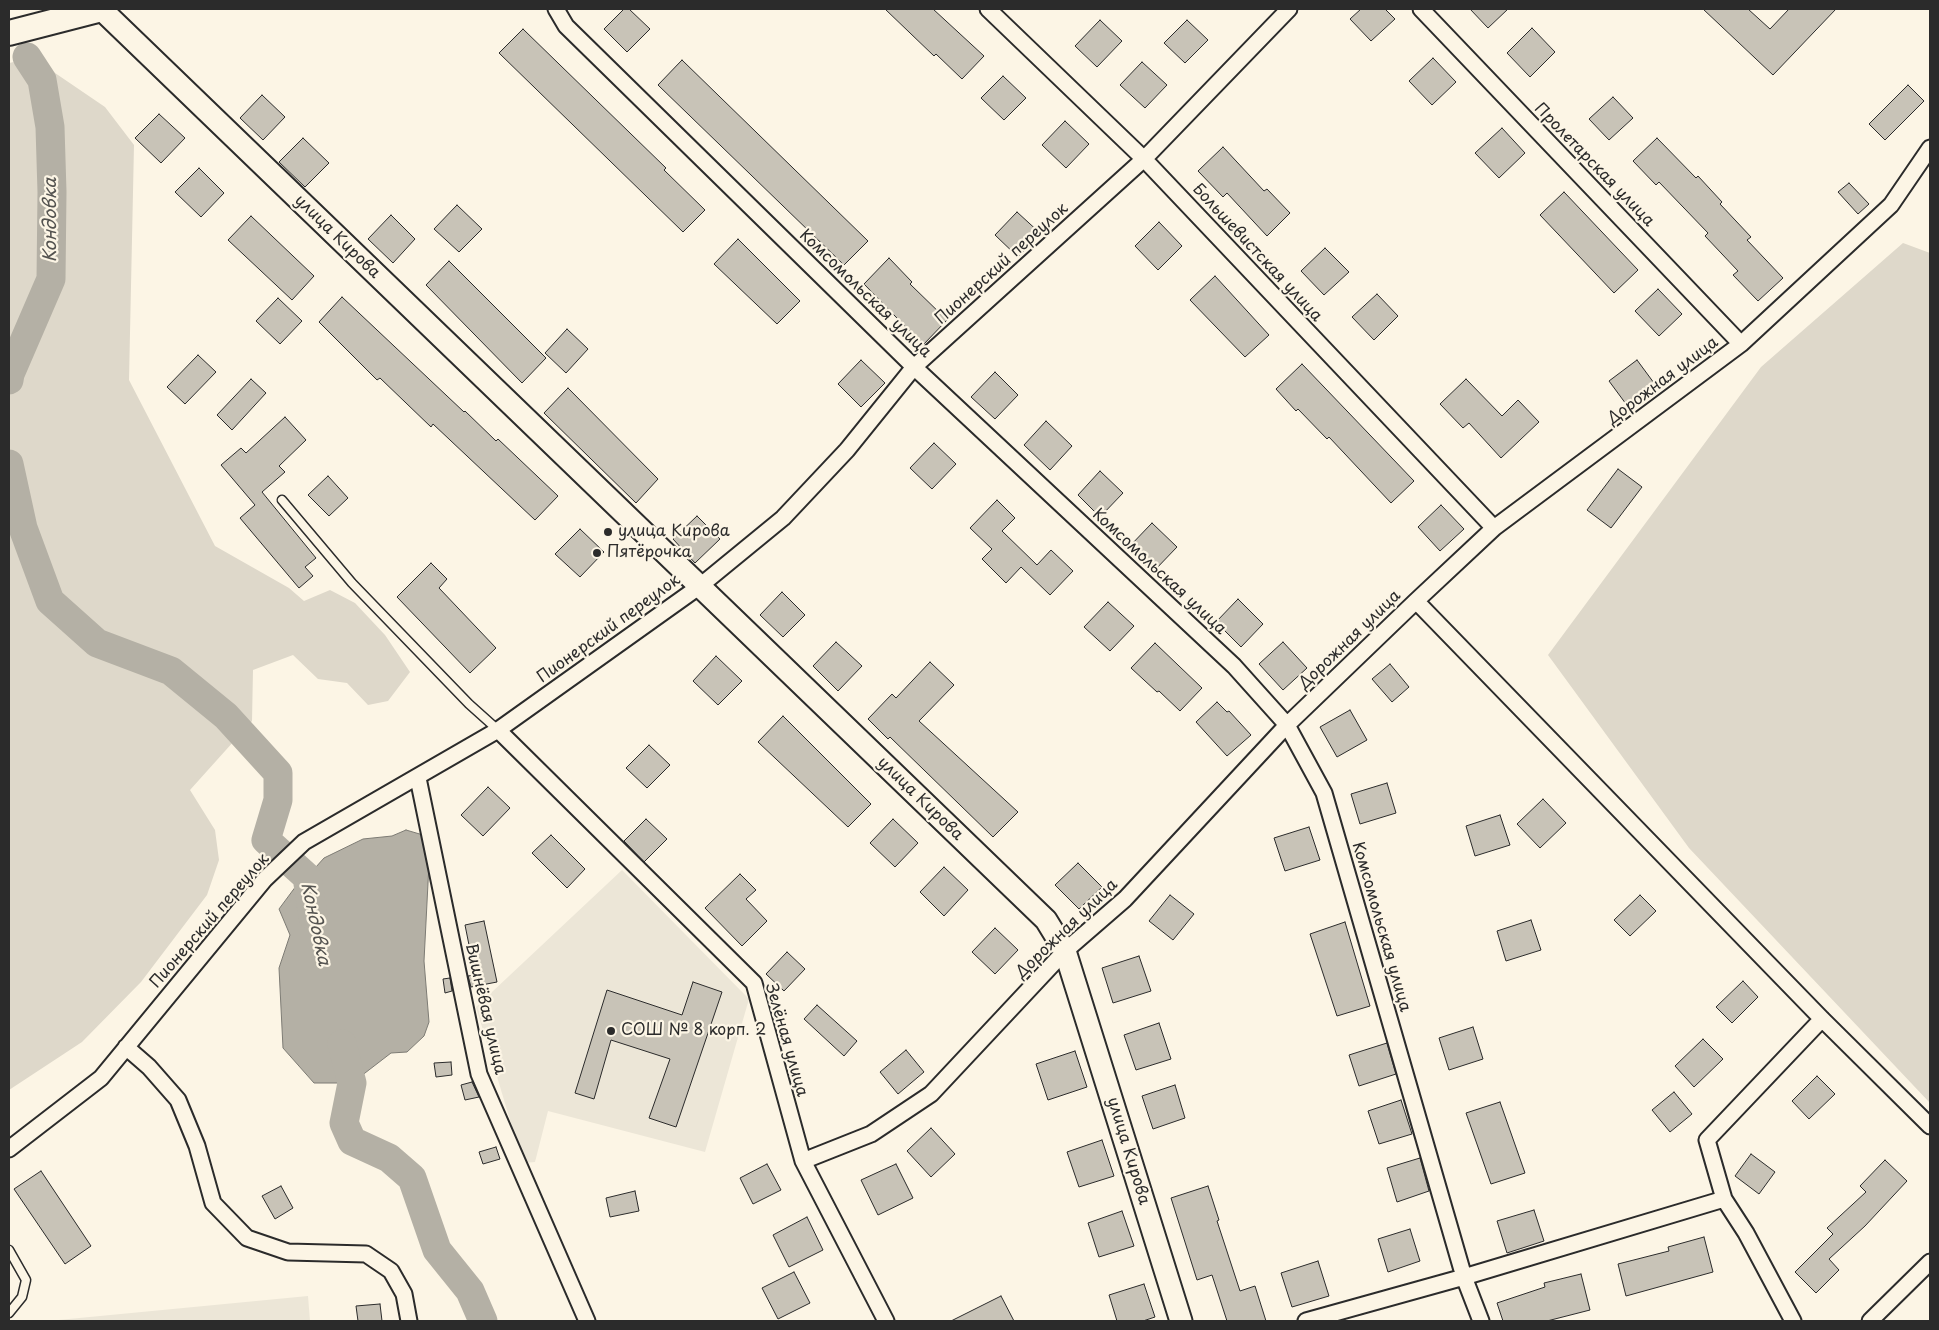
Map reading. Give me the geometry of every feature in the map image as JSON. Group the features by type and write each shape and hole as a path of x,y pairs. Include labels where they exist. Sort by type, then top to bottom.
{"main road":[{"path":"9,32 101,9"}],"street":[{"name":"улица Кирова","path":"101,9 1046,920 1065,950 1181,1321"},
{"name":"Комсомольская улица","path":"556,9 566,26 914,367 1234,666 1287,725 1324,793 1464,1277 1481,1321"},
{"name":"Большевистская улица","path":"988,9 1144,159 1494,528"},
{"name":"Пионерский переулок","path":"9,1149 101,1078 265,879 304,842 418,778 498,730 700,586 783,518 847,450 914,367 1144,159 1289,9"},
{"name":"Пролетарская улица","path":"1421,9 1742,344"},
{"name":"Дорожная улица","path":"803,1161 871,1134 931,1094 1065,950 1125,899 1287,725 1416,600 1494,528 1742,344 1891,205 1930,148"},
{"path":"1416,600 1822,1019 1930,1126"},
{"name":"Зелёная улица","path":"498,730 754,983 803,1161 886,1321"},
{"name":"Вишнёвая улица","path":"418,778 479,1074 587,1321"},
{"path":"1793,1321 1746,1233 1724,1199 1707,1140 1822,1019"},
{"path":"126,1047 149,1067 178,1100 197,1146 213,1203 247,1238 288,1252 366,1254 391,1271 404,1294 409,1321"},
{"path":"1306,1321 1464,1277 1724,1199"},
{"path":"1870,1321 1930,1262"}],"lane":[{"path":"282,500 352,583 468,704 498,730"},
{"path":"9,1250 26,1280 22,1297 9,1313"}],"shaded area":[{"path":"33,58 105,107 134,145 129,380 215,546 289,588 304,601 330,590 355,603 385,635 410,672 388,701 368,705 347,683 318,679 293,655 253,670 252,721 190,790 215,830 219,860 207,895 141,982 82,1042 9,1090 9,63"},
{"path":"1903,243 1930,253 1930,1103 1689,848 1548,655 1761,367"},
{"name":"СОШ № 8 корп. 2","path":"622,870 749,999 705,1152 548,1111 535,1162 523,1163 476,1007"},
{"path":"308,1296 310,1321 48,1321"}],"water":[{"path":"406,830 423,835 430,844 424,961 429,1022 424,1036 407,1052 391,1053 352,1083 314,1083 283,1048 279,968 290,935 279,909 299,882 307,877 324,858 363,839 392,836"}],"building":[{"path":"624,9 629,9 650,29 627,52 604,29"},
{"path":"885,9 933,9 984,56 962,79 936,54 934,56"},
{"path":"1361,9 1385,9 1395,19 1371,41 1350,19"},
{"path":"1470,9 1508,9 1488,28"},
{"path":"1703,9 1748,9 1770,29 1789,9 1836,9 1773,75"},
{"path":"1100,20 1122,41 1097,67 1075,46"},
{"path":"1187,20 1208,40 1185,63 1164,43"},
{"path":"1532,28 1555,52 1530,77 1507,53"},
{"path":"523,29 666,168 664,170 705,210 683,232 499,53"},
{"path":"1433,58 1456,82 1432,105 1409,81"},
{"path":"682,60 868,241 844,265 658,85"},
{"path":"1142,62 1167,85 1145,108 1120,85"},
{"path":"1003,76 1026,98 1004,120 981,98"},
{"path":"1908,85 1924,101 1885,140 1869,124"},
{"path":"262,95 285,117 263,140 240,118"},
{"path":"1613,97 1633,118 1609,140 1589,119"},
{"path":"159,114 185,138 161,163 135,138"},
{"path":"1065,121 1089,144 1066,168 1042,145"},
{"path":"1502,128 1525,153 1499,178 1475,153"},
{"path":"303,138 329,163 305,187 279,162"},
{"path":"1657,138 1696,178 1698,176 1722,202 1720,204 1751,237 1747,240 1783,278 1758,301 1733,275 1738,271 1705,236 1708,233 1659,182 1656,185 1633,161"},
{"path":"1223,147 1264,191 1267,189 1290,213 1267,236 1227,193 1223,197 1198,171"},
{"path":"199,168 224,193 201,217 175,192"},
{"path":"1849,183 1869,204 1858,214 1838,192"},
{"path":"1564,192 1638,270 1614,293 1540,215"},
{"path":"457,205 482,229 459,252 434,229"},
{"path":"1017,212 1041,234 1018,257 995,235"},
{"path":"391,215 415,239 393,263 368,239"},
{"path":"251,216 314,276 292,300 228,240"},
{"path":"1159,222 1182,246 1158,270 1135,246"},
{"path":"738,239 800,301 777,324 714,264"},
{"path":"1325,248 1349,272 1324,295 1301,271"},
{"path":"889,258 912,282 910,284 947,320 923,345 864,284"},
{"path":"449,261 546,358 522,383 426,285"},
{"path":"1215,276 1269,335 1245,357 1190,300"},
{"path":"1658,289 1682,314 1659,336 1635,311"},
{"path":"1377,294 1398,316 1374,340 1352,317"},
{"path":"342,297 464,412 496,441 498,439 558,496 535,520 433,424 431,427 380,378 377,380 319,322"},
{"path":"278,298 302,321 280,344 256,321"},
{"path":"567,329 588,349 566,373 545,353"},
{"path":"198,355 216,372 185,404 167,387"},
{"path":"861,360 885,383 861,407 838,384"},
{"path":"1637,360 1654,383 1626,404 1609,381"},
{"path":"1302,364 1414,481 1391,503 1329,437 1327,439 1298,409 1296,411 1276,389"},
{"path":"995,372 1018,395 995,419 971,397"},
{"path":"251,379 266,393 232,430 217,415"},
{"path":"1466,379 1502,416 1518,400 1539,422 1501,458 1469,423 1463,428 1440,404"},
{"path":"568,388 658,479 636,503 544,413"},
{"path":"285,417 306,440 279,466 285,472 262,492 316,558 305,567 313,576 299,588 240,518 255,505 221,465 241,448 246,453"},
{"path":"1046,421 1072,446 1050,470 1024,445"},
{"path":"934,443 956,464 932,489 910,468"},
{"path":"1618,469 1642,487 1611,528 1587,510"},
{"path":"1100,471 1123,493 1100,517 1078,495"},
{"path":"328,476 348,498 329,516 308,495"},
{"path":"997,500 1015,518 1002,531 1037,565 1051,550 1073,571 1050,595 1021,567 1006,583 982,559 992,549 970,528"},
{"path":"1441,505 1464,529 1440,551 1418,527"},
{"path":"697,516 720,539 695,563 673,539"},
{"path":"1152,523 1177,547 1153,572 1128,548"},
{"path":"580,529 604,552 580,577 555,554"},
{"path":"431,563 447,579 439,588 496,648 470,673 397,597"},
{"path":"782,592 805,615 783,637 760,615"},
{"path":"1238,599 1263,624 1241,647 1216,622"},
{"path":"1108,602 1134,626 1110,651 1084,627"},
{"path":"836,642 862,666 838,691 813,666"},
{"path":"1283,642 1307,668 1283,690 1259,664"},
{"path":"1155,643 1202,688 1180,711 1131,668"},
{"path":"716,656 742,681 718,705 693,681"},
{"path":"930,662 954,685 919,721 1018,812 993,837 890,737 888,739 868,719 892,694 896,698"},
{"path":"1390,664 1409,687 1392,702 1372,679"},
{"path":"1217,702 1227,712 1229,711 1251,735 1227,756 1196,722"},
{"path":"1350,710 1367,740 1337,757 1320,727"},
{"path":"783,716 871,804 848,827 758,742"},
{"path":"649,745 670,765 647,788 626,768"},
{"path":"1387,783 1396,813 1360,824 1351,794"},
{"path":"488,787 510,808 483,836 461,815"},
{"path":"1543,799 1566,823 1540,848 1517,824"},
{"path":"1500,815 1510,845 1475,856 1466,826"},
{"path":"646,819 667,839 644,862 624,841"},
{"path":"893,819 918,843 895,867 870,843"},
{"path":"1309,827 1320,860 1285,871 1274,838"},
{"path":"551,835 585,869 567,888 532,853"},
{"path":"1078,863 1102,887 1079,909 1055,885"},
{"path":"944,867 968,890 944,916 920,892"},
{"path":"740,874 756,890 746,899 767,921 742,946 705,908"},
{"path":"1170,895 1194,914 1173,940 1149,921"},
{"path":"1640,895 1656,911 1630,936 1614,920"},
{"path":"1531,920 1541,950 1506,961 1497,931"},
{"path":"484,921 497,982 471,987 468,976 475,975 465,925"},
{"path":"1345,922 1370,1006 1337,1016 1310,934"},
{"path":"995,928 1018,950 995,974 972,952"},
{"path":"787,952 805,969 784,991 766,974"},
{"path":"1139,956 1151,991 1113,1003 1102,968"},
{"path":"450,978 452,991 445,993 443,979"},
{"path":"1743,981 1758,997 1732,1023 1716,1007"},
{"path":"693,982 722,992 676,1127 649,1118 670,1059 611,1040 594,1099 575,1093 607,990 682,1015"},
{"path":"817,1005 857,1041 844,1056 804,1019"},
{"path":"1159,1023 1171,1059 1136,1070 1124,1035"},
{"path":"1473,1027 1483,1059 1449,1070 1439,1038"},
{"path":"1703,1039 1723,1059 1694,1087 1675,1066"},
{"path":"1387,1043 1396,1074 1359,1086 1349,1055"},
{"path":"906,1050 924,1072 898,1094 880,1072"},
{"path":"1075,1051 1087,1087 1048,1100 1036,1064"},
{"path":"451,1062 452,1075 436,1077 434,1063"},
{"path":"1817,1076 1835,1094 1809,1119 1792,1101"},
{"path":"472,1082 479,1097 465,1100 461,1085"},
{"path":"1175,1085 1185,1118 1153,1129 1142,1096"},
{"path":"1674,1092 1692,1114 1670,1132 1652,1110"},
{"path":"1401,1100 1412,1134 1379,1144 1368,1111"},
{"path":"1500,1102 1525,1173 1491,1184 1466,1113"},
{"path":"931,1128 955,1154 931,1177 907,1151"},
{"path":"1102,1140 1114,1176 1079,1187 1067,1152"},
{"path":"496,1147 500,1159 483,1164 479,1152"},
{"path":"1751,1154 1775,1172 1759,1194 1735,1176"},
{"path":"1420,1158 1429,1191 1397,1202 1387,1168"},
{"path":"1885,1160 1907,1181 1865,1226 1829,1259 1839,1270 1816,1293 1795,1272 1833,1234 1827,1228 1866,1192 1860,1186"},
{"path":"767,1164 781,1190 753,1204 740,1178"},
{"path":"896,1164 913,1198 878,1215 861,1180"},
{"path":"41,1171 91,1246 65,1264 14,1189"},
{"path":"281,1186 293,1208 275,1219 262,1196"},
{"path":"1208,1186 1219,1220 1217,1221 1240,1291 1255,1286 1266,1321 1227,1321 1212,1275 1197,1280 1171,1198"},
{"path":"635,1191 639,1211 610,1217 606,1198"},
{"path":"1534,1210 1544,1241 1507,1253 1497,1221"},
{"path":"1122,1211 1134,1246 1099,1257 1088,1223"},
{"path":"807,1217 823,1250 789,1267 773,1235"},
{"path":"1410,1229 1420,1261 1388,1272 1378,1239"},
{"path":"1704,1237 1713,1272 1626,1296 1618,1264 1669,1251 1668,1247"},
{"path":"1318,1261 1329,1296 1292,1307 1281,1273"},
{"path":"794,1272 810,1303 778,1319 762,1288"},
{"path":"1581,1274 1590,1310 1547,1321 1503,1321 1497,1303 1545,1287 1544,1283"},
{"path":"1144,1284 1155,1317 1143,1321 1117,1321 1109,1295"},
{"path":"1001,1296 1014,1321 951,1321"},
{"path":"380,1304 382,1321 358,1321 356,1306"}],"waterway":[{"name":"Кондовка","path":"9,380 51,279 52,192 50,127 42,80 27,57"},
{"name":"Кондовка","path":"9,464 23,528 50,601 97,643 171,671 226,716 278,773 278,800 266,840 307,877 313,916"},
{"name":"Кондовка","path":"342,1044 352,1083 344,1123 352,1141 389,1158 412,1178 437,1250 470,1291 483,1321"}],"place":[{"name":"улица Кирова","path":"608,532"},
{"name":"Пятёрочка","path":"597,553"},
{"name":"СОШ № 8 корп. 2","path":"611,1031"}]}
